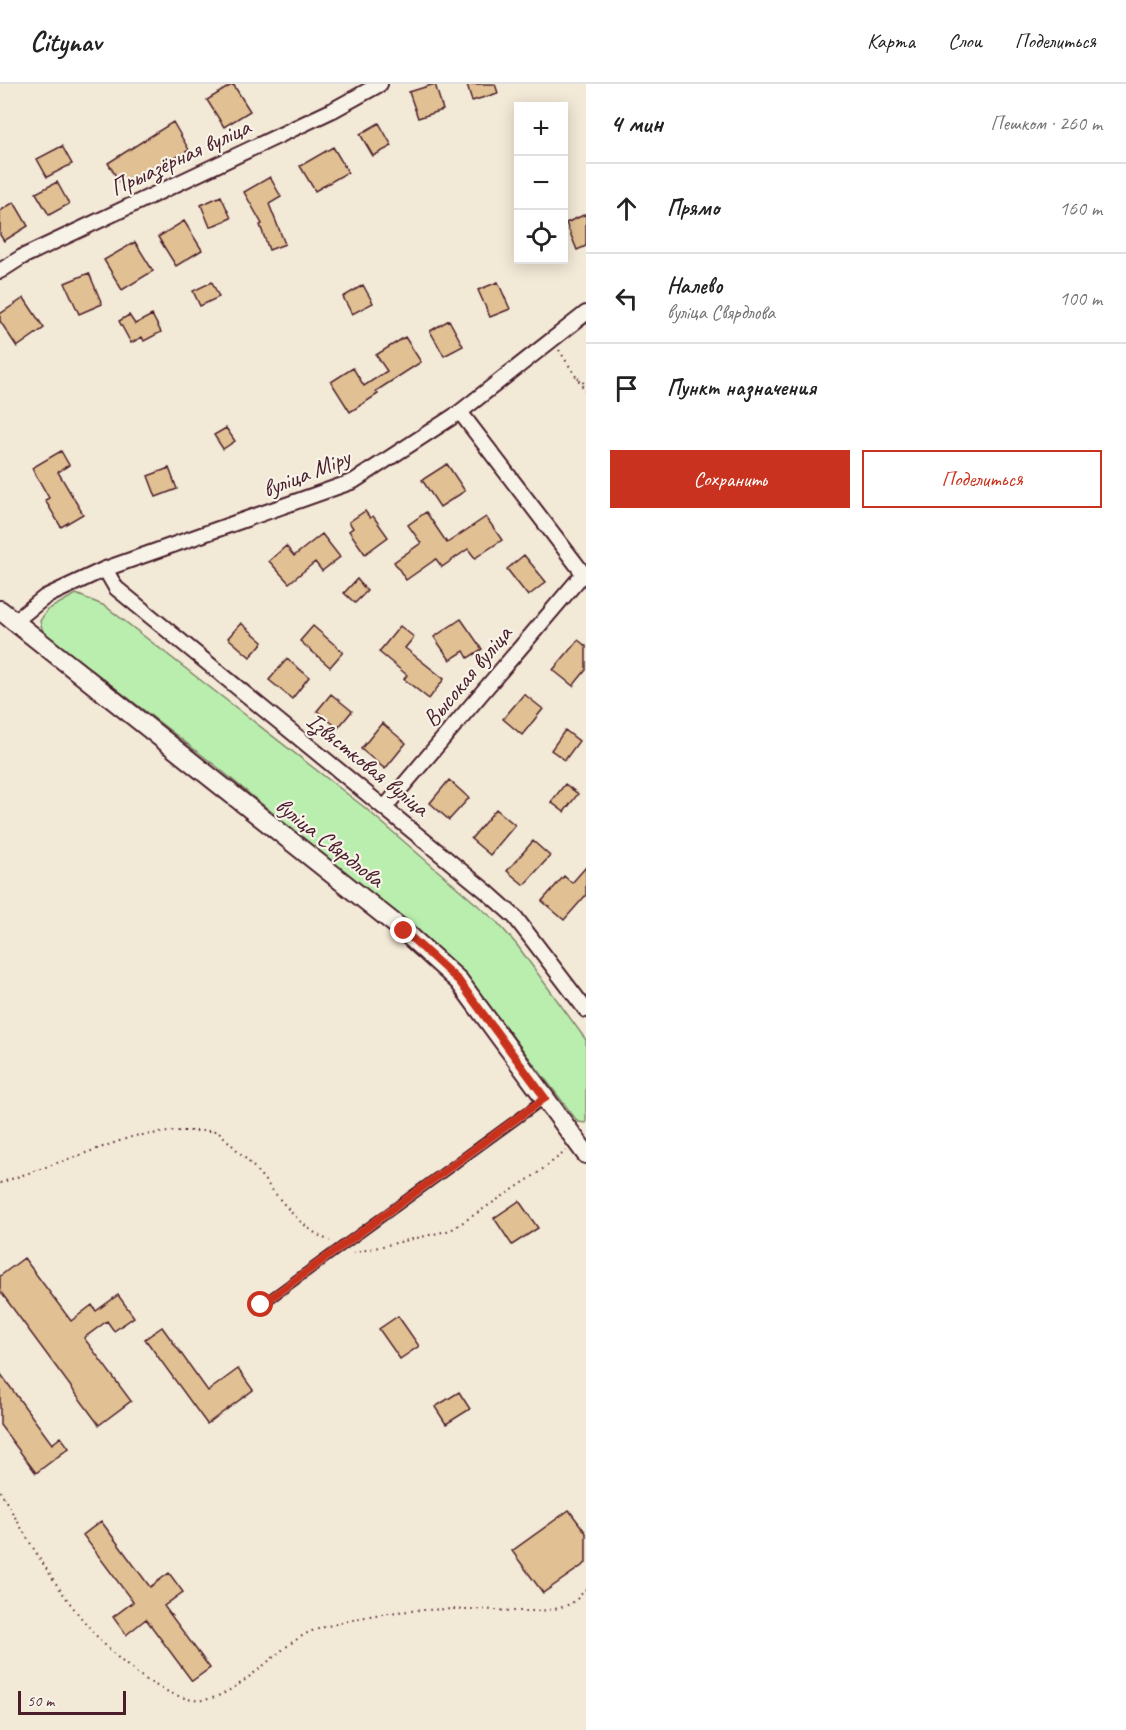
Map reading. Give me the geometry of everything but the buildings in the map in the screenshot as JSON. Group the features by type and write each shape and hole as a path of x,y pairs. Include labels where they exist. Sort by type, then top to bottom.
{"street":[{"name":"Прыазёрная вуліца","path":"0,271 22,257 333,110 380,84"},
{"name":"вуліца Міру","path":"14,622 45,597 105,569 354,481 460,412 586,313"},
{"path":"460,412 585,575"},
{"name":"Ізвястковая вуліца","path":"105,569 116,588 385,807 515,917 586,1010"},
{"name":"Высокая вуліца","path":"385,807 585,575"},
{"name":"вуліца Свярдлова","path":"0,610 404,931 459,981 545,1098 583,1144"}],"lane":[{"path":"261,1305 545,1098"}],"path":[{"path":"552,340 586,392"},
{"path":"574,374 586,385"},
{"path":"0,1183 134,1136 177,1131 218,1131 250,1164 290,1212 317,1236 340,1247 348,1254 451,1230 583,1144"},
{"path":"0,1491 36,1557 83,1618 130,1670 189,1699 211,1699 237,1686 311,1632 368,1617 421,1610 549,1609 573,1603 586,1589"}],"green space":[{"path":"76,594 105,606 364,807 497,922 517,945 586,1040 586,1123 578,1122 474,986 450,961 216,766 43,632 40,621 47,610"}],"route":[{"path":"261,1305 545,1098 459,981 404,931"}]}
